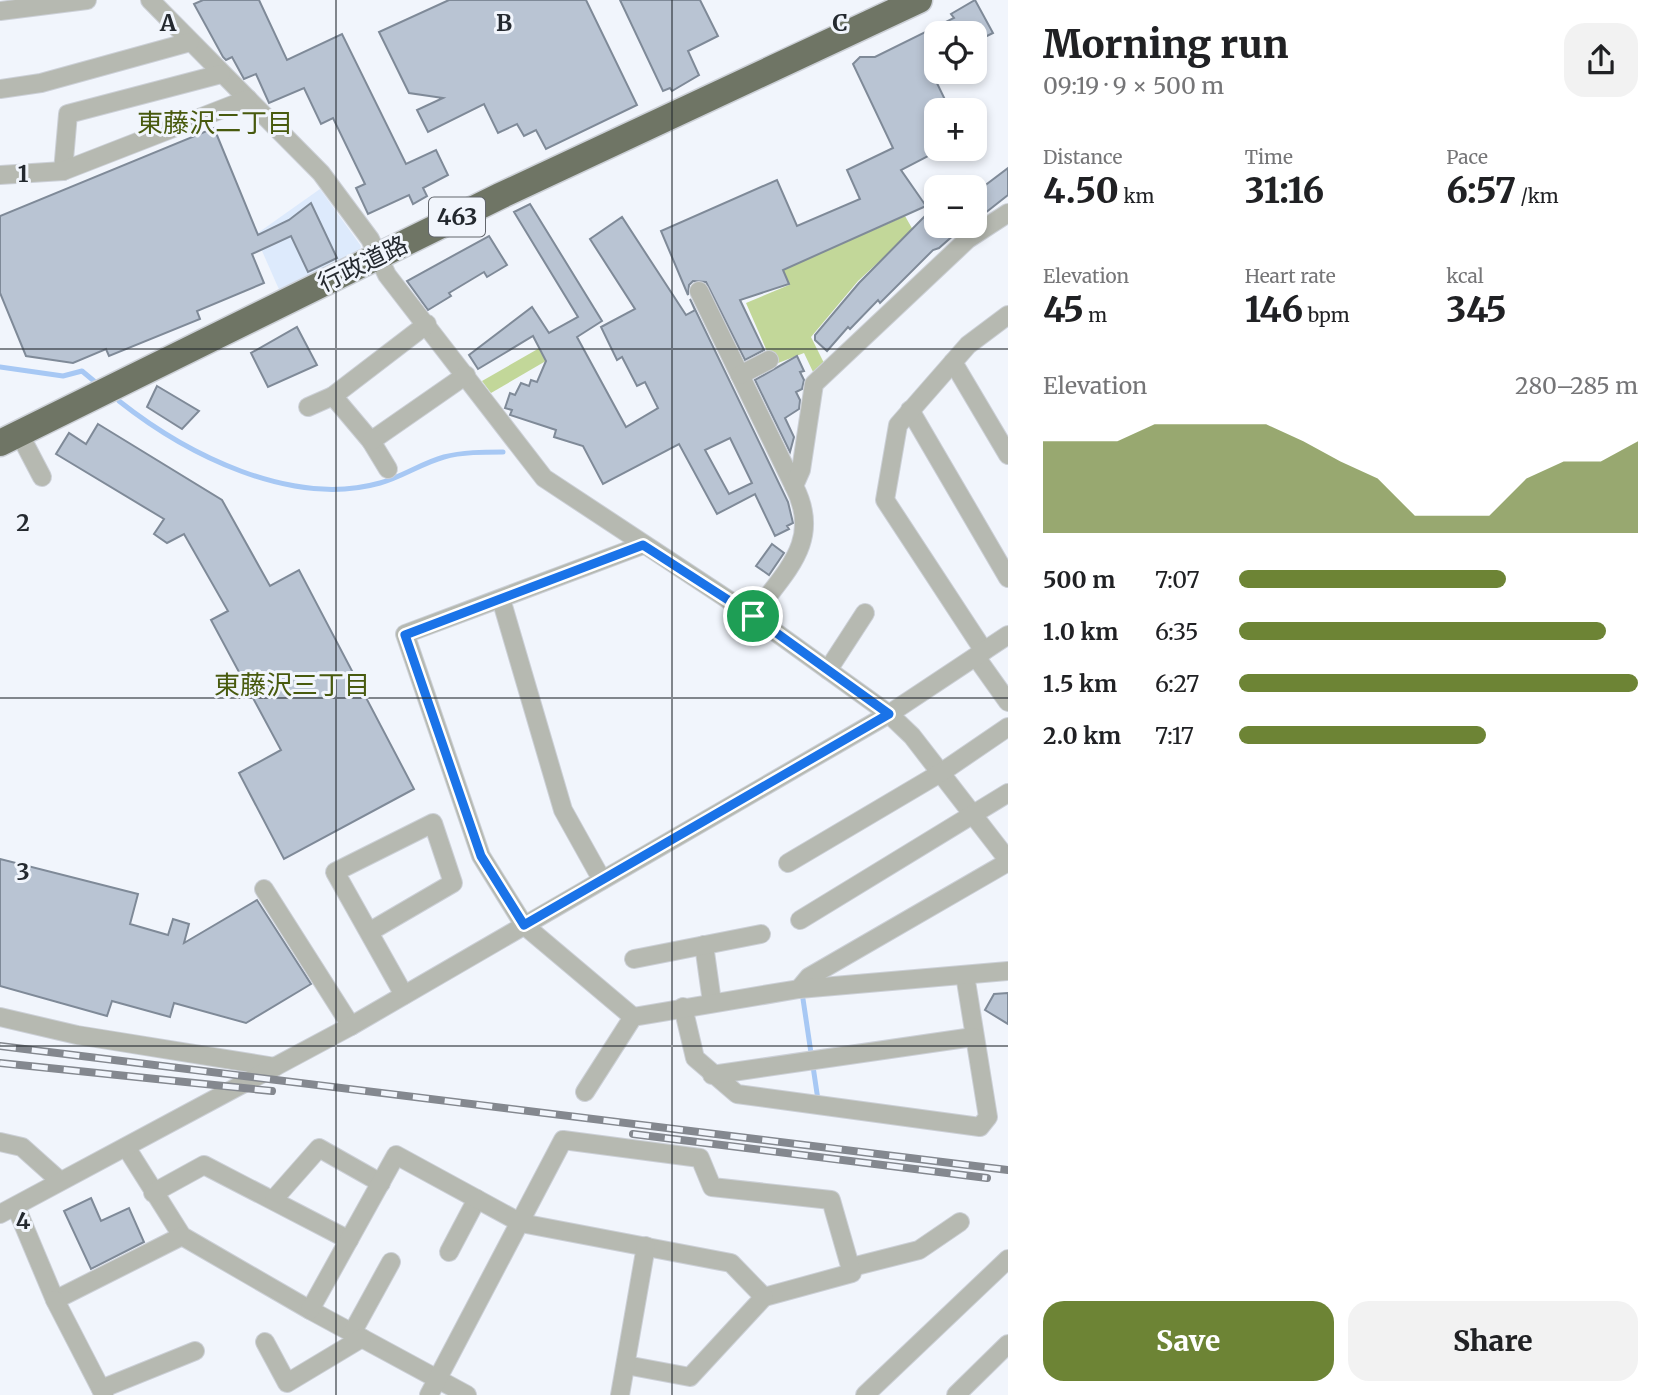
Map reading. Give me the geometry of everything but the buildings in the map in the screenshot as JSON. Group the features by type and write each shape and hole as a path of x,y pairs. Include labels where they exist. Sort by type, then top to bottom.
{"highway":[{"name":"行政道路","path":"10,438 514,190 919,0"}],"street":[{"path":"0,11 87,0"},
{"path":"150,0 321,173 370,239 387,275 466,375 530,464 544,478 753,616 889,714 942,772 1008,861 809,977 799,989"},
{"path":"0,89 41,83 190,43"},
{"path":"63,171 68,114 221,74"},
{"path":"0,175 63,171 248,99"},
{"path":"794,486 801,470 814,384 968,239 1008,214"},
{"path":"699,291 806,512 804,536 799,550 753,616"},
{"path":"1006,321 968,345 898,425 885,500 1008,702"},
{"path":"308,407 333,396 427,324"},
{"path":"740,375 769,359"},
{"path":"953,362 1008,455"},
{"path":"371,441 466,375"},
{"path":"333,396 371,441 388,469"},
{"path":"910,410 1008,578"},
{"path":"10,438 42,477"},
{"path":"633,1017 524,925 481,856 405,635 643,545"},
{"path":"501,599 563,810 602,880"},
{"path":"828,670 865,613"},
{"path":"195,1351 103,1392 8,1210 351,1026 889,714 1008,635"},
{"path":"788,863 942,772 1008,727"},
{"path":"800,920 1008,793"},
{"path":"369,932 453,883 433,823 335,872 404,995"},
{"path":"264,888 351,1026"},
{"path":"634,959 761,934"},
{"path":"704,945 712,1002"},
{"path":"585,1092 633,1017 799,989 1008,971"},
{"path":"683,1007 695,1058 737,1094 980,1127 988,1117 965,975"},
{"path":"0,1017 77,1035 275,1067"},
{"path":"712,1075 973,1037"},
{"path":"429,1395 562,1140 700,1158 712,1187 831,1200 852,1273 764,1297 690,1377 626,1365"},
{"path":"0,1142 22,1147 60,1181"},
{"path":"126,1147 182,1236 310,1310 467,1395"},
{"path":"274,1199 318,1148 381,1183"},
{"path":"310,1310 396,1155 520,1223 731,1263 764,1297"},
{"path":"153,1193 204,1166 274,1199 349,1240"},
{"path":"449,1252 477,1199"},
{"path":"852,1266 919,1250 960,1222"},
{"path":"55,1300 182,1236"},
{"path":"620,1395 646,1246"},
{"path":"865,1395 1008,1259"},
{"path":"265,1342 286,1383 357,1335 390,1262"},
{"path":"956,1395 1008,1344"}],"shaded area":[{"path":"320,189 361,246 357,256 281,294 255,235"}],"green space":[{"path":"905,216 913,230 858,281 811,337 824,363 814,374 804,353 773,365 746,303 789,285 783,270"},
{"path":"557,338 563,351 491,393 482,381"}],"waterway":[{"path":"0,367 63,376 82,371 94,381"},
{"path":"119,401 176,440 208,457 276,482 311,488 346,489 380,483 444,457 466,453 503,452"},
{"path":"803,999 818,1100"}],"railway":[{"path":"0,1046 1008,1170"},
{"path":"0,1063 272,1091"},
{"path":"633,1134 987,1178"}],"district":[{"name":"東藤沢二丁目","path":"215,123"},
{"name":"東藤沢三丁目","path":"292,685"}],"route":[{"path":"643,545 753,616 889,714 524,925 481,856 405,635 643,545"}]}
